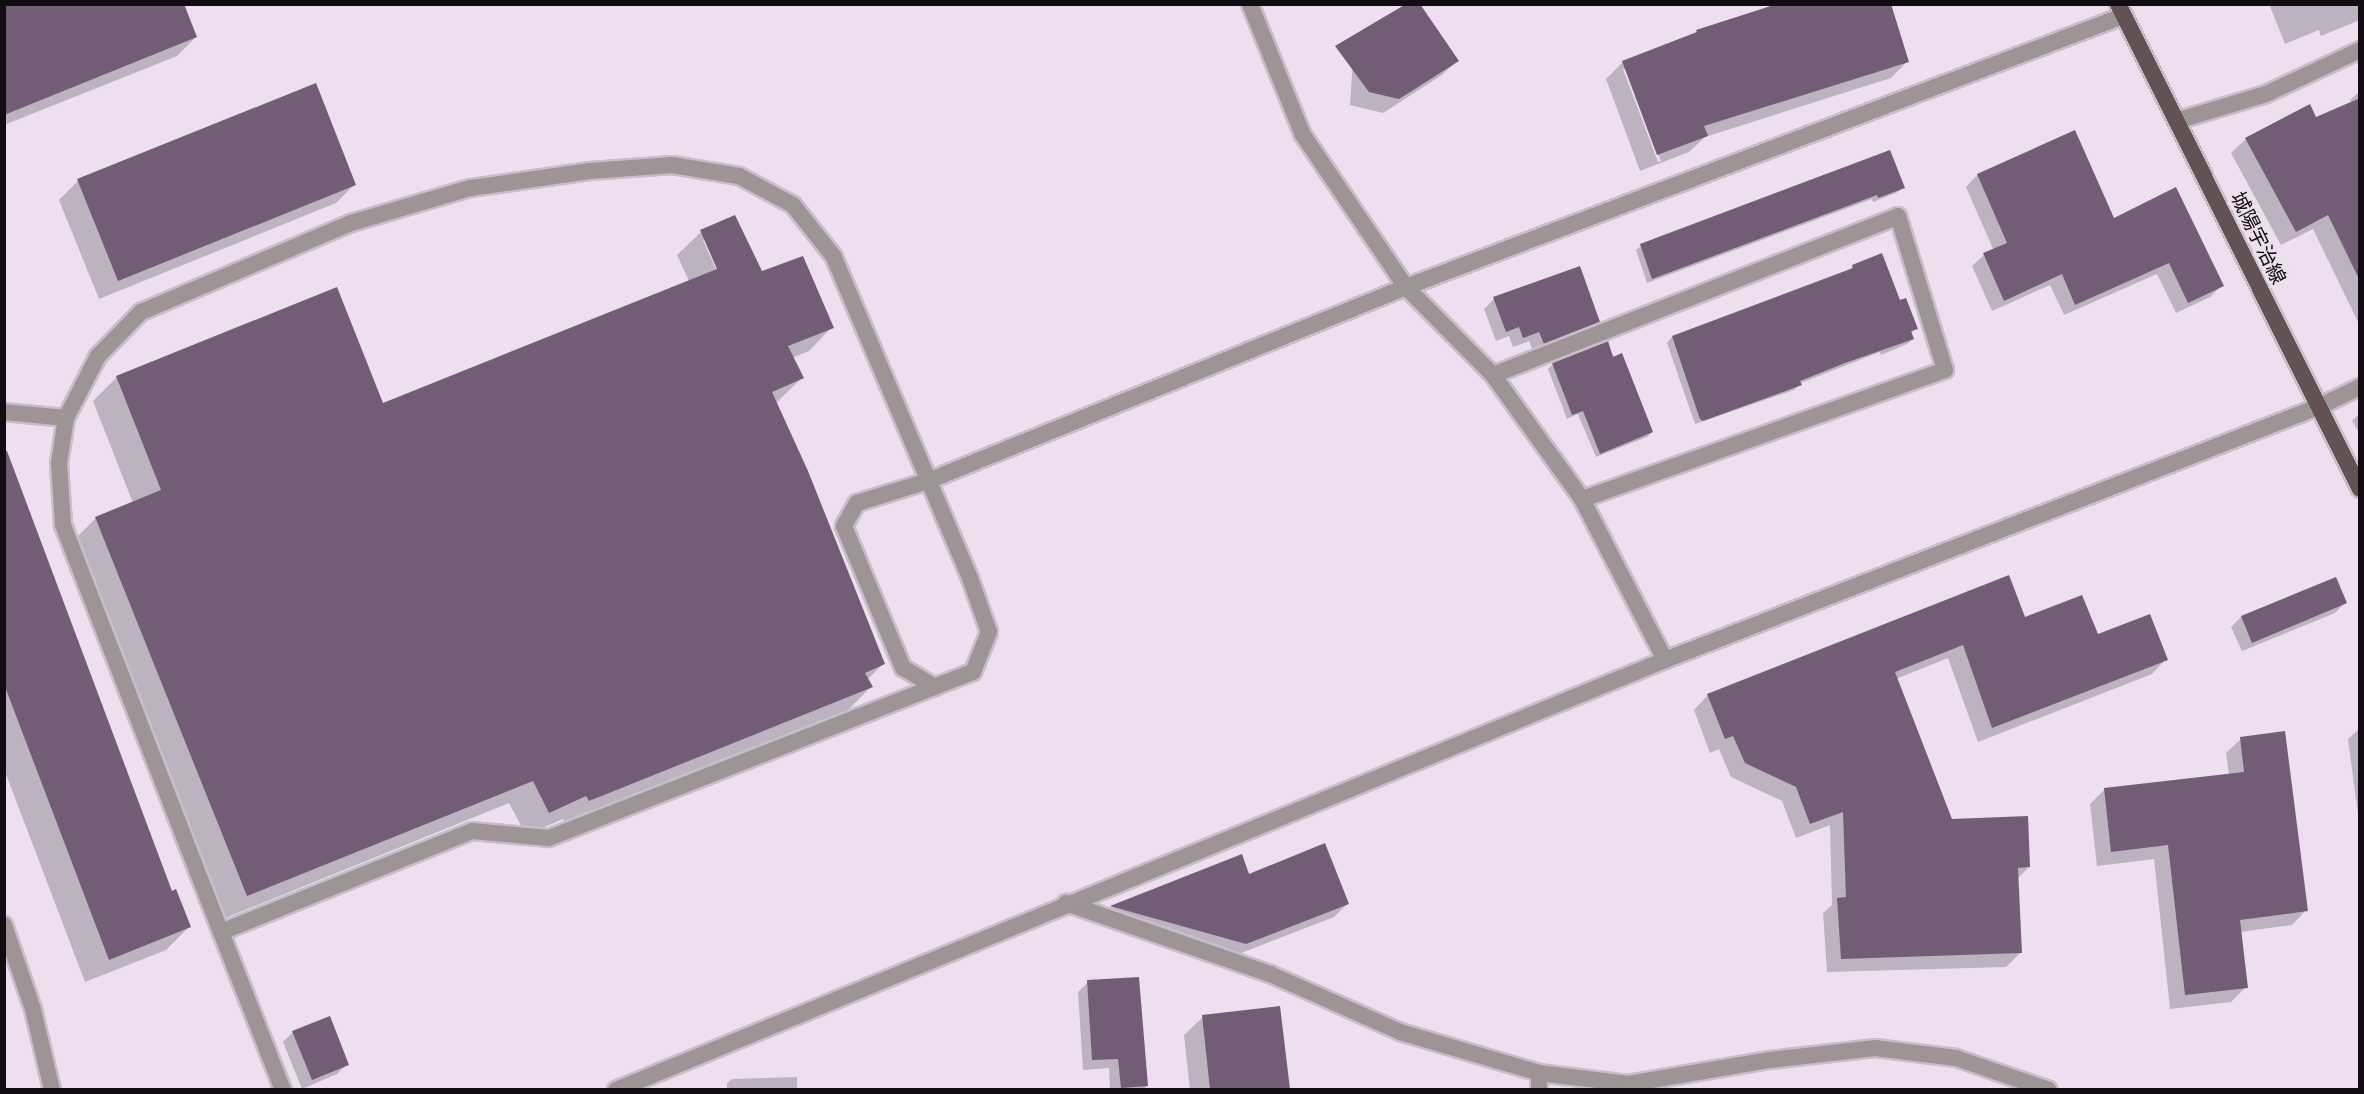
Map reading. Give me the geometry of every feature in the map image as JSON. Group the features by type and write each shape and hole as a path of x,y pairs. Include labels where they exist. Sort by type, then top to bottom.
{"main road":[{"name":"城陽宇治線","path":"2121,10 2360,489"}],"street":[{"path":"1250,4 1303,135 1406,287 1492,375 1582,499 1665,660"},
{"path":"935,687 903,668 844,526 857,503 928,481 1406,287 2121,10"},
{"path":"2176,121 2266,94 2360,50"},
{"path":"221,932 472,831 549,838 973,672 988,632 970,579 834,257 793,205 740,176 672,165 590,171 470,188 341,227 141,312 98,356 66,418 59,463 63,525 221,932 283,1089"},
{"path":"1492,375 1898,216 1945,370 1582,499"},
{"path":"616,1089 1066,903 1665,660 2318,407 2360,387"},
{"path":"4,412 66,418"},
{"path":"1066,903 1270,974 1400,1032 1539,1081 1628,1084 1770,1060 1875,1048 1956,1058 2049,1089"},
{"path":"4,925 33,1008 52,1089"}],"building":[{"path":"4,4 184,4 197,37 4,115"},
{"path":"1406,4 1420,4 1459,61 1399,99 1369,92 1335,46"},
{"path":"1777,4 1891,4 1909,62 1704,126 1708,136 1657,155 1622,61 1697,32 1696,30"},
{"path":"316,83 356,185 118,281 77,179"},
{"path":"2360,98 2360,281 2328,215 2296,232 2245,138 2310,104 2316,117"},
{"path":"2075,130 2114,218 2176,187 2224,286 2188,303 2169,263 2075,305 2062,274 2004,301 1983,253 2007,243 1977,174"},
{"path":"1890,150 1905,188 1878,198 1877,195 1652,279 1640,244"},
{"path":"735,215 762,271 803,256 834,328 788,346 804,378 772,392 808,471 885,664 865,673 873,687 589,801 586,796 549,813 533,781 247,896 95,517 161,490 116,376 337,287 383,403 717,269 700,230"},
{"path":"1882,253 1900,300 1906,298 1918,329 1911,331 1914,339 1800,381 1802,385 1703,421 1700,419 1672,336 1853,268 1852,265"},
{"path":"1580,266 1600,322 1544,344 1539,332 1523,338 1519,327 1506,332 1493,297"},
{"path":"1608,341 1613,357 1622,353 1653,432 1600,454 1583,411 1572,415 1552,363"},
{"path":"4,451 7,451 172,891 176,889 191,927 109,960 4,684"},
{"path":"2009,575 2025,617 2082,595 2098,634 2150,614 2168,660 1992,728 1963,645 1895,672 1952,819 2028,816 2030,867 2018,868 2022,953 1841,959 1837,898 1846,897 1843,812 1810,824 1796,787 1745,763 1733,736 1725,739 1707,694"},
{"path":"2336,577 2347,603 2252,643 2241,616"},
{"path":"2285,731 2308,911 2240,920 2248,988 2185,995 2168,845 2111,852 2104,788 2244,772 2240,737"},
{"path":"1325,843 1349,904 1246,944 1110,906 1242,854 1249,874"},
{"path":"1139,977 1148,1086 1121,1088 1118,1059 1092,1060 1087,980"},
{"path":"1280,1006 1290,1089 1210,1089 1202,1015"},
{"path":"330,1016 349,1065 312,1080 292,1031"}]}
